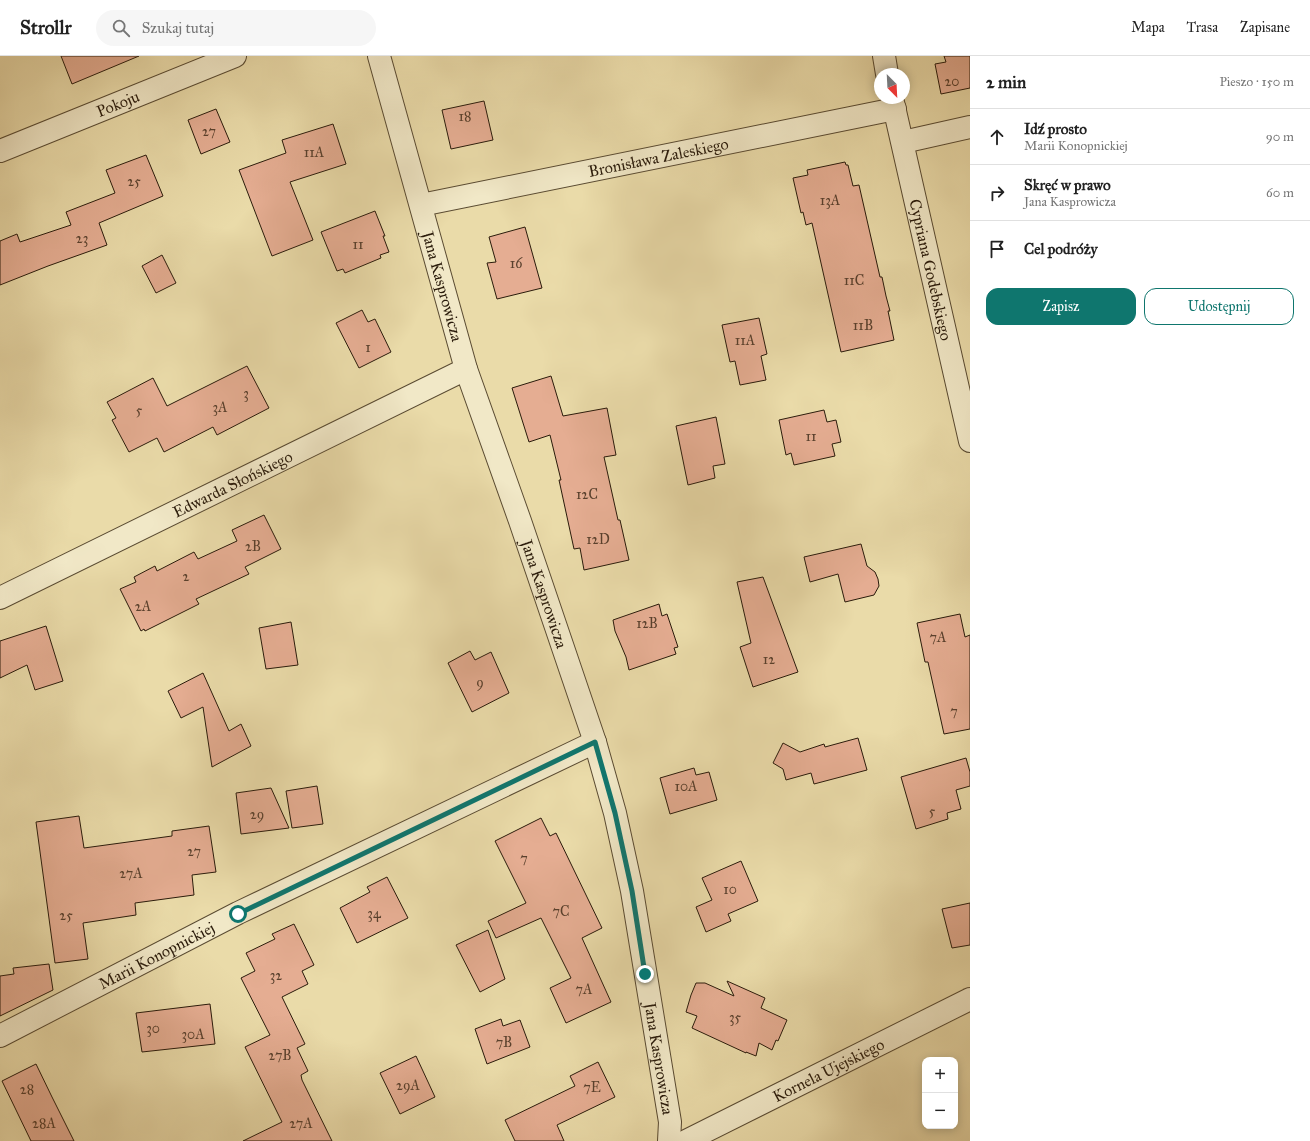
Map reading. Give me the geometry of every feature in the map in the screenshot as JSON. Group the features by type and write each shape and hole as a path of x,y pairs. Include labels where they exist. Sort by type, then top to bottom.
{"street":[{"name":"Pokoju","path":"0,152 235,56"},
{"name":"Jana Kasprowicza","path":"379,56 466,369 595,742 615,813 632,891 670,1122 669,1141"},
{"path":"884,56 886,68"},
{"name":"Bronisława Zaleskiego","path":"421,205 894,104"},
{"name":"Cypriana Godebskiego","path":"894,104 970,441"},
{"path":"903,142 970,127"},
{"name":"Edwarda Słońskiego","path":"0,598 466,369"},
{"name":"Marii Konopnickiej","path":"0,1036 238,914 595,742"},
{"name":"Kornela Ujejskiego","path":"686,1141 970,999"}],"building":[{"path":"61,56 139,56 72,84"},
{"path":"944,56 970,56 970,88 941,94 935,64 946,62"},
{"path":"484,101 493,140 451,149 442,110"},
{"path":"216,109 230,142 201,154 188,120"},
{"path":"333,124 346,164 290,182 313,240 272,256 239,170 286,153 282,140"},
{"path":"146,155 163,196 99,223 107,245 0,285 0,241 17,234 20,242 71,225 66,212 115,193 106,170"},
{"path":"845,162 846,165 848,165 853,186 859,185 880,277 882,277 890,311 888,311 894,340 841,352 812,223 806,225 803,212 801,213 793,178 808,175 807,170"},
{"path":"375,211 385,236 383,236 389,252 380,255 381,258 345,273 343,269 337,271 321,232"},
{"path":"525,227 542,288 497,299 487,263 496,262 489,237"},
{"path":"162,255 176,283 156,293 142,266"},
{"path":"362,310 368,322 375,319 391,352 359,368 336,323"},
{"path":"759,318 767,354 761,356 766,380 740,385 735,361 730,362 722,325"},
{"path":"247,366 269,408 217,435 213,427 164,452 157,438 129,452 112,420 116,418 107,402 153,378 167,406"},
{"path":"551,376 563,416 607,408 616,455 604,457 618,520 620,520 629,560 584,570 580,548 574,549 559,480 561,480 550,435 529,442 512,388"},
{"path":"824,410 827,422 836,420 841,442 832,444 835,456 794,465 791,453 786,455 779,420"},
{"path":"716,417 725,464 713,466 715,478 688,485 676,426"},
{"path":"264,515 281,549 245,567 249,574 196,599 199,604 145,631 144,629 141,631 120,589 136,582 134,577 155,566 157,571 194,552 198,559 237,541 232,530"},
{"path":"861,544 867,566 875,572 878,579 879,586 874,595 845,602 838,574 810,582 804,557"},
{"path":"763,577 798,672 753,687 740,647 751,643 737,582"},
{"path":"659,604 662,616 667,614 678,647 674,648 676,654 629,670 626,657 615,631 613,620"},
{"path":"960,614 965,637 970,635 970,729 944,734 928,662 925,662 917,623"},
{"path":"291,622 298,665 266,669 259,628"},
{"path":"46,626 63,681 35,690 27,665 0,678 0,641"},
{"path":"470,651 475,660 491,652 509,693 472,712 448,663"},
{"path":"203,673 229,731 241,724 251,746 212,767 203,707 181,718 168,691"},
{"path":"858,738 867,770 814,784 811,773 786,780 783,769 773,763 783,743 800,752 824,744 825,747"},
{"path":"966,758 970,772 970,786 956,790 961,809 947,813 948,819 916,829 901,777"},
{"path":"694,768 696,775 709,772 717,800 670,814 660,778"},
{"path":"317,786 323,824 292,828 286,791"},
{"path":"271,788 289,828 241,834 236,793"},
{"path":"79,816 84,848 172,836 172,831 209,826 216,872 192,875 194,895 135,903 136,915 83,923 88,959 55,963 36,822"},
{"path":"541,818 550,836 556,833 602,928 582,938 611,1002 566,1023 550,988 571,978 541,918 496,938 488,921 526,903 495,841"},
{"path":"741,861 758,901 728,914 731,921 706,932 696,907 712,900 702,878"},
{"path":"387,877 408,918 357,943 340,908 370,892 367,887"},
{"path":"970,903 970,945 952,948 942,909"},
{"path":"294,924 314,965 302,971 308,984 282,997 305,1044 297,1048 308,1071 301,1075 302,1080 332,1141 243,1141 282,1122 245,1047 270,1035 241,978 255,971 246,953 275,939 272,934"},
{"path":"488,930 505,979 480,992 456,945"},
{"path":"49,964 53,990 0,1016 0,976 14,974 13,968"},
{"path":"727,981 765,998 761,1008 787,1020 778,1041 776,1040 772,1050 759,1043 756,1056 746,1053 692,1028 697,1016 686,1012 696,983 705,983 734,996"},
{"path":"210,1004 215,1044 142,1052 136,1013"},
{"path":"501,1019 503,1026 520,1020 530,1047 487,1064 475,1029"},
{"path":"416,1056 435,1097 400,1114 380,1073"},
{"path":"598,1062 615,1097 557,1125 564,1141 515,1141 505,1120 575,1086 570,1076"},
{"path":"36,1064 74,1141 31,1141 2,1081"}],"route":[{"path":"238,914 595,742 615,813 632,891 645,974"}]}
